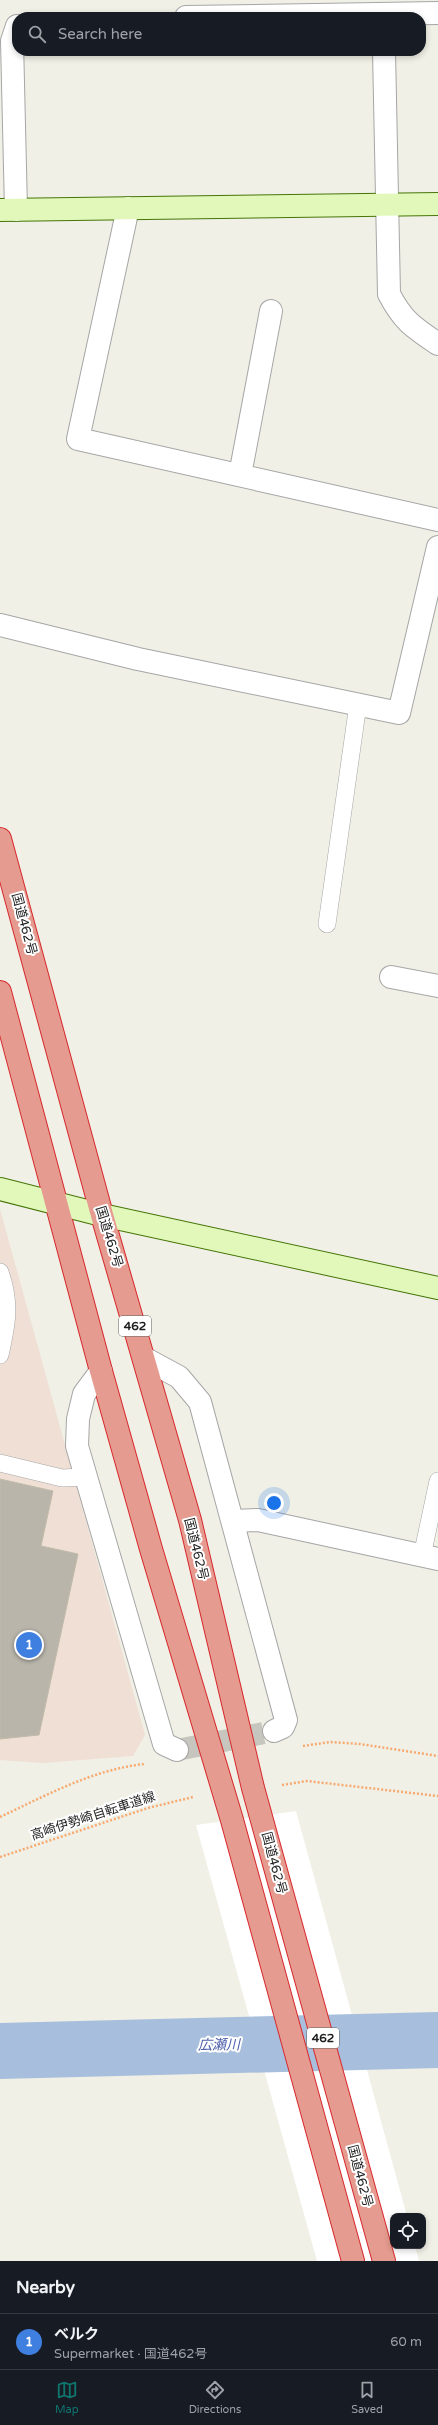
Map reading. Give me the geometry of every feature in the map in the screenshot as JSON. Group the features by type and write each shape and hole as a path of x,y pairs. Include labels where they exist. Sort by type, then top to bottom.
{"highway":[{"name":"国道462号","path":"0,839 102,1215 190,1520 262,1816 384,2261"},
{"name":"462","path":"0,992 150,1549 232,1820 353,2261"}],"street":[{"path":"426,14 438,13"},
{"path":"12,40 8,210 387,206 438,204"},
{"path":"384,56 389,294 398,311 408,323 438,344"},
{"path":"128,208 78,438 438,520"},
{"path":"240,475 271,311"},
{"path":"0,625 138,659 398,712 438,547"},
{"path":"391,977 438,986"},
{"path":"0,1189 56,1202 102,1215 438,1288"},
{"path":"144,1358 179,1377 200,1402 234,1521 286,1720 283,1727 274,1731"},
{"path":"101,1371 84,1394 78,1418 77,1446 164,1744 177,1750"},
{"path":"234,1521 258,1520 430,1558"}],"lane":[{"path":"327,924 358,704"},
{"path":"0,1272 8,1307 7,1324 0,1355"},
{"path":"0,1463 62,1478 86,1477"},
{"path":"430,1558 438,1481"}],"path":[{"path":"297,1747 330,1742 360,1744 438,1756"},
{"path":"0,1817 81,1780 118,1769 152,1764"},
{"path":"282,1785 307,1781 438,1796"},
{"name":"高崎伊勢崎自転車道線","path":"0,1857 148,1808 193,1797"}],"shaded area":[{"path":"0,1209 145,1735 133,1756 43,1763 0,1760"}],"pier":[{"path":"296,1811 406,2213 390,2213 390,2249 416,2249 419,2261 317,2261 196,1825"}],"building":[{"path":"0,1479 53,1491 41,1546 78,1554 39,1735 0,1739"}],"waterway":[{"name":"広瀬川","path":"0,2051 438,2040"}],"tunnel":[{"path":"177,1750 274,1731"}],"place":[{"name":"ベルク","path":"29,1645"}]}
